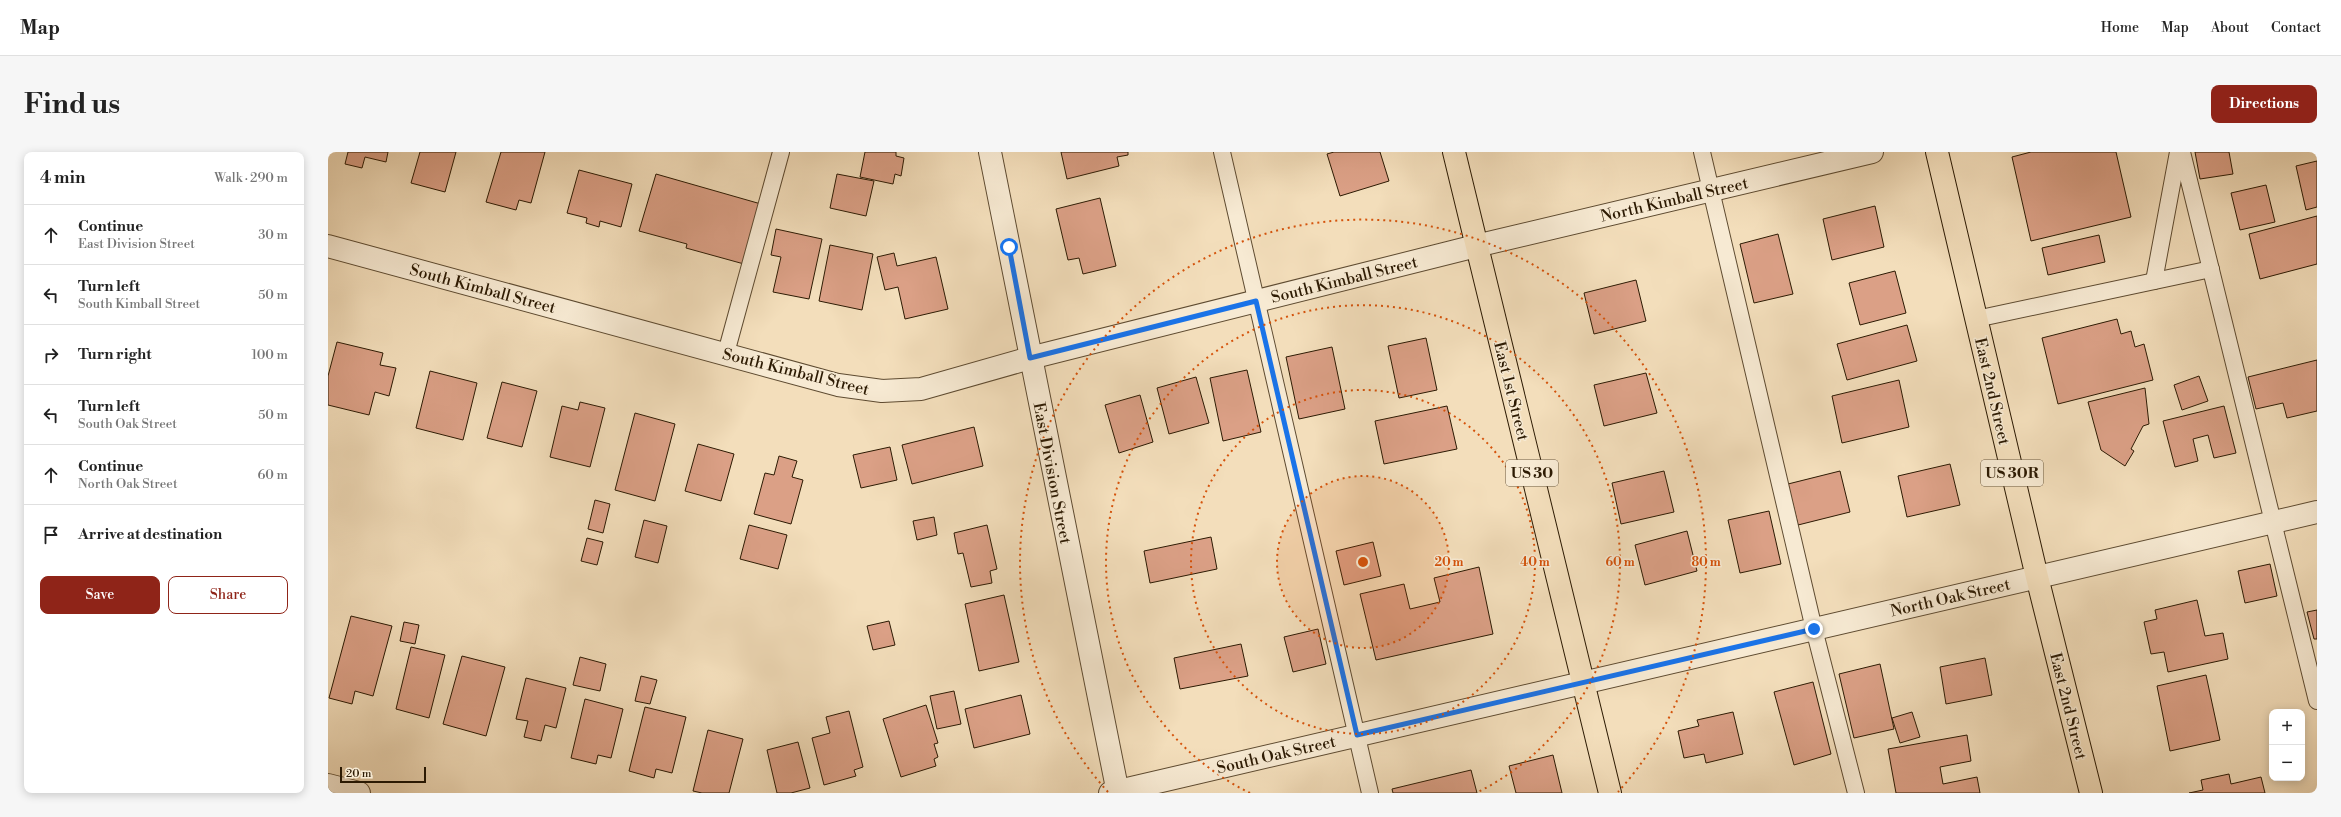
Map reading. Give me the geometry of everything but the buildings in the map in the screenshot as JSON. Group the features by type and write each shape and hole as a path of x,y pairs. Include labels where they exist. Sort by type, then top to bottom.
{"highway":[{"name":"East 1st Street","path":"1454,152 1610,793"},
{"name":"East 2nd Street","path":"1937,152 2036,577 2091,793"}],"street":[{"name":"East Division Street","path":"990,152 1115,792"},
{"name":"North Kimball Street","path":"1476,246 1872,152"},
{"name":"South Kimball Street","path":"328,246 726,353 838,385 882,392 921,389 1030,358 1476,246"},
{"name":"North Oak Street","path":"1583,683 2317,512"},
{"name":"South Oak Street","path":"1115,792 1583,683"},
{"path":"328,785 359,793"}],"lane":[{"path":"726,353 781,152"},
{"path":"1222,152 1370,793"},
{"path":"1702,152 1814,629 1856,793"},
{"path":"2154,281 2178,152"},
{"path":"2182,152 2317,701"},
{"path":"1976,319 2211,269"}],"route":[{"path":"1009,247 1030,358 1256,301 1357,735 1814,629"}]}
